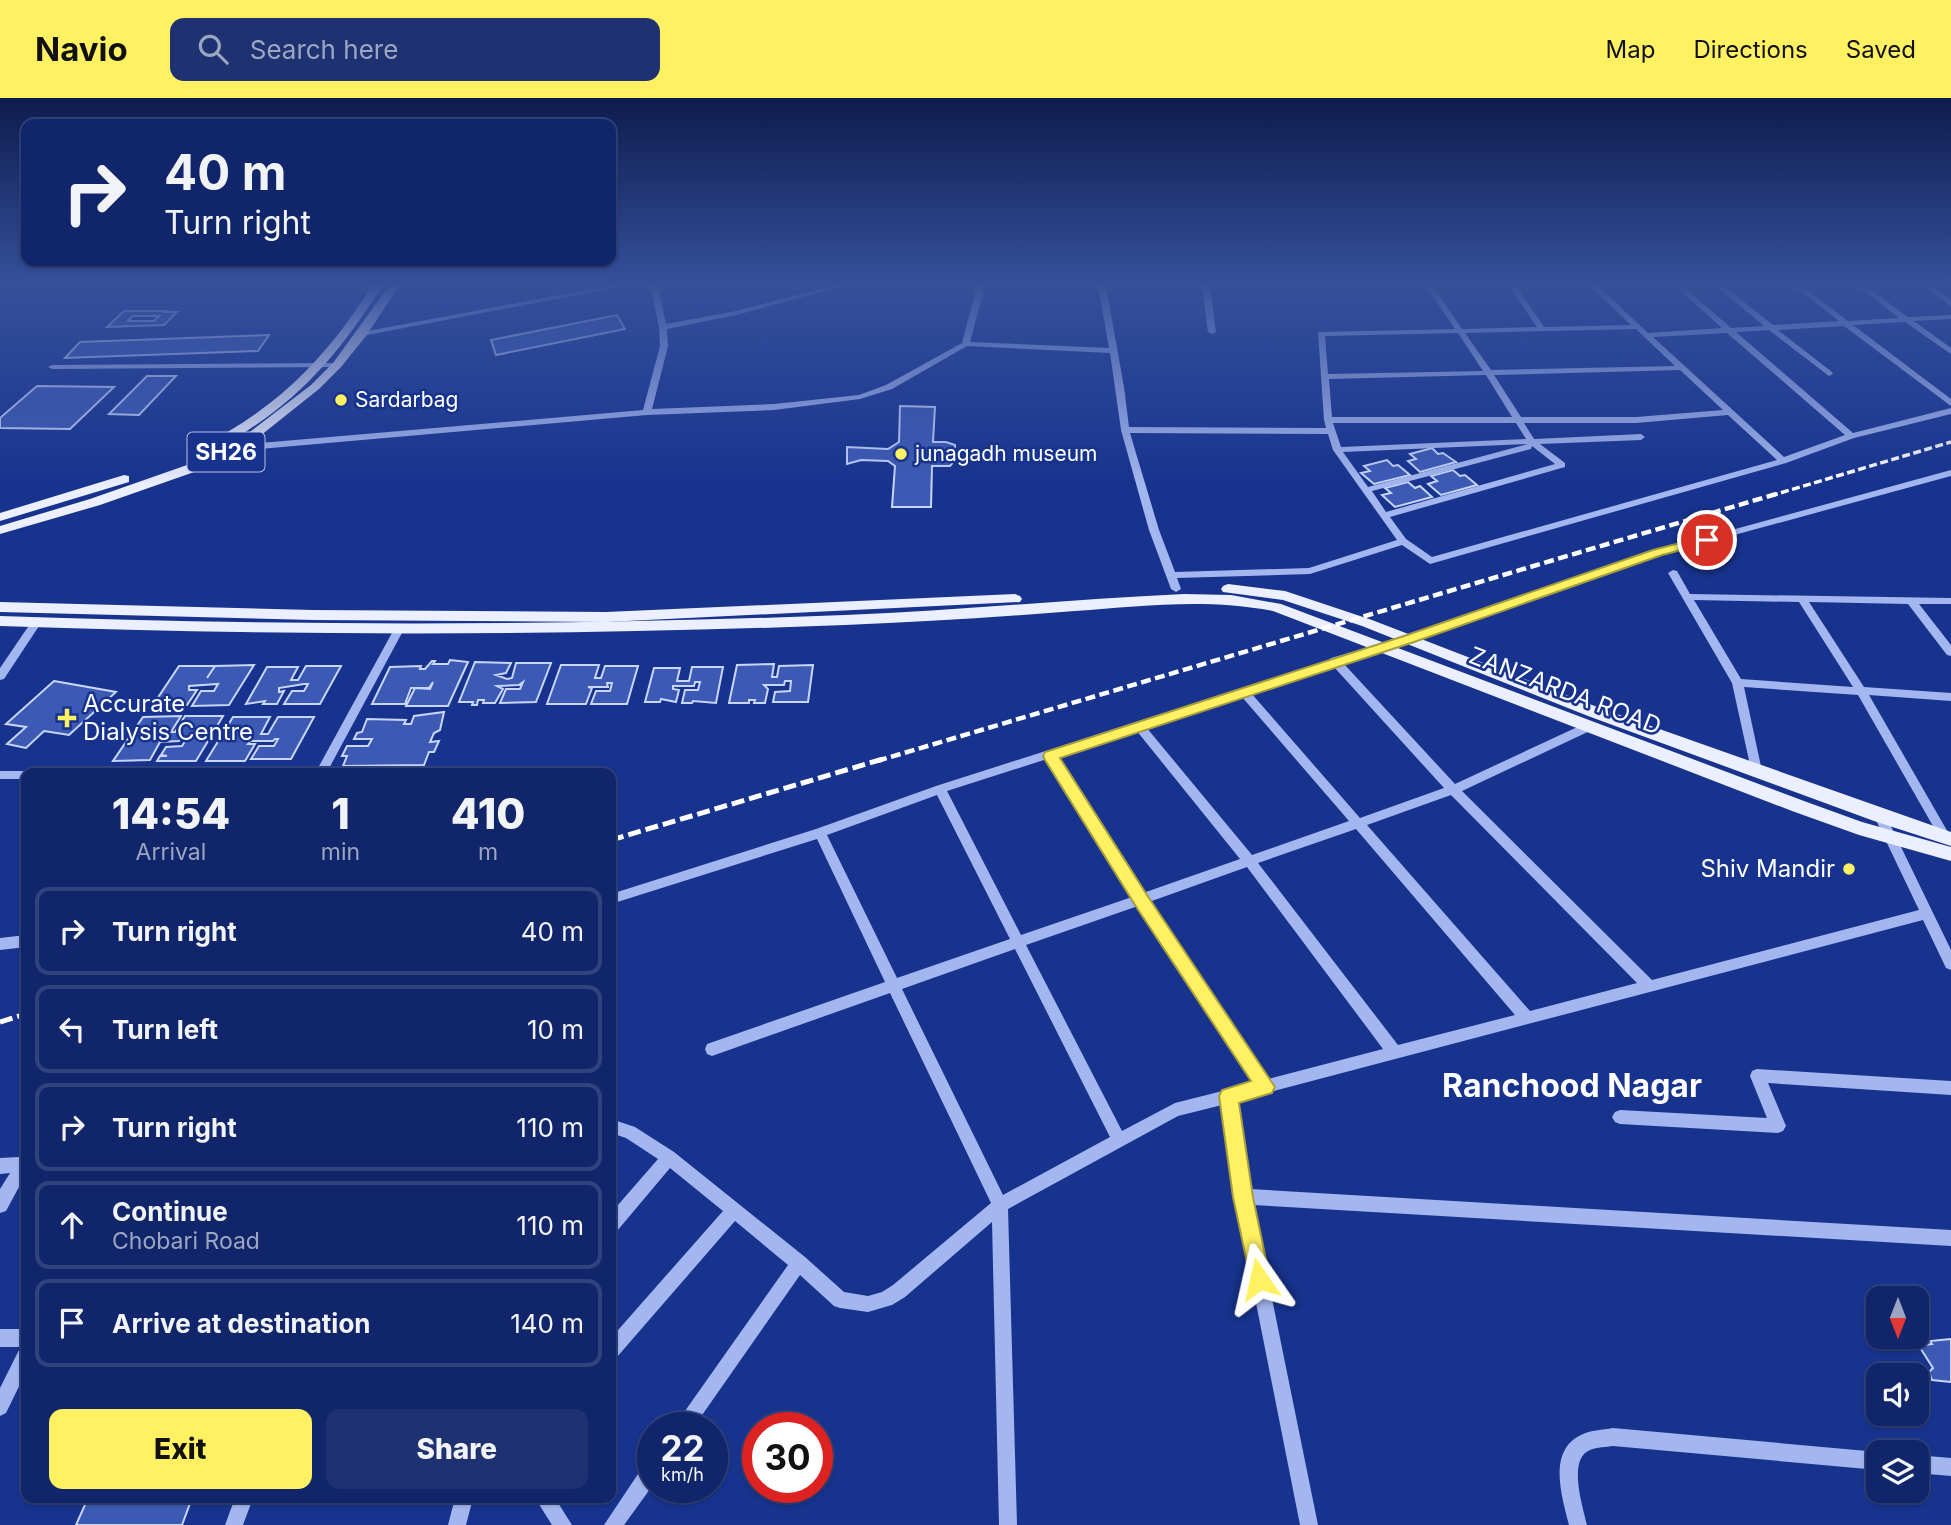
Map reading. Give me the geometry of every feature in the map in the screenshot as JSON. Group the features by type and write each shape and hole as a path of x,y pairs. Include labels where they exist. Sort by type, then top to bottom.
{"main road":[{"name":"SH26","path":"0,517 185,460 215,445 284,397 331,353"},
{"name":"SH26","path":"0,530 107,498 192,468 237,448 315,387 347,353"},
{"path":"0,607 313,615 606,617 1033,598 1174,582 1264,591 1300,600 1409,639 1594,712 1948,838"},
{"name":"ZANZARDA ROAD","path":"0,621 398,631 630,629 1231,600 1263,604 1798,806 1951,855"}],"street":[{"path":"647,412 662,353"},
{"path":"215,445 237,448 647,412 774,407 860,397 889,387 951,353"},
{"path":"1114,353 1125,430 1154,530 1174,582 1310,571 1403,541"},
{"path":"1323,353 1328,420 1337,450 1403,541 1430,561 1783,461 1851,436 1951,411"},
{"path":"1385,515 1563,465 1534,443 1475,353"},
{"path":"1666,353 1783,461"},
{"path":"1753,353 1851,436"},
{"path":"1802,353 1829,374"},
{"path":"1885,353 1951,403"},
{"path":"52,367 337,365"},
{"path":"1326,377 1683,368"},
{"path":"1328,420 1636,420 1730,412"},
{"path":"1125,430 1331,431"},
{"path":"1337,450 1641,437"},
{"path":"1366,490 1534,443"},
{"path":"616,897 820,833 940,789 1051,756 1243,691 1409,639 1658,553 1951,473"},
{"path":"1673,573 1738,683 1756,771"},
{"path":"1686,597 1951,601"},
{"path":"1802,599 1861,691 1948,838"},
{"path":"1910,600 1951,652"},
{"path":"0,676 36,623"},
{"path":"323,768 398,631"},
{"path":"1335,661 1453,790 1649,986"},
{"path":"1738,683 1951,696"},
{"path":"1243,691 1527,1018"},
{"path":"1139,726 1249,861 1395,1053"},
{"path":"712,1049 1453,790 1590,726"},
{"path":"1051,756 1141,900 1265,1087"},
{"path":"0,775 21,775"},
{"path":"940,789 1119,1140"},
{"path":"1880,816 1951,964"},
{"path":"820,833 1000,1205 1008,1525"},
{"path":"616,1128 630,1132 668,1157 799,1263 840,1300 858,1304 877,1303 899,1291 1000,1205 1175,1110 1926,914"},
{"path":"0,944 21,942"},
{"path":"1620,1117 1779,1126 1757,1076 1951,1088"},
{"path":"1228,1096 1243,1197 1309,1525"},
{"path":"616,1220 668,1157"},
{"path":"0,1166 21,1162"},
{"path":"0,1205 21,1168"},
{"path":"1243,1197 1951,1238"},
{"path":"616,1345 734,1210"},
{"path":"693,1412 799,1263"},
{"path":"0,1338 21,1338"},
{"path":"0,1407 21,1364"},
{"path":"1578,1525 1568,1466 1574,1450 1586,1442 1613,1437 1866,1460"},
{"path":"1929,1465 1951,1467"},
{"path":"613,1525 637,1491"},
{"path":"234,1525 242,1503"},
{"path":"457,1525 463,1503"},
{"path":"548,1503 563,1525"}],"building":[{"path":"70,353 214,353 65,358"},
{"path":"147,376 176,376 139,415 109,414"},
{"path":"37,386 114,387 70,429 0,428 0,418"},
{"name":"junagadh museum","path":"900,406 935,407 933,442 955,445 955,460 950,466 932,466 931,507 892,507 895,466 888,461 861,460 847,464 847,447 888,449 899,442"},
{"path":"1432,448 1438,454 1443,453 1456,462 1420,472 1408,461 1416,459 1410,454"},
{"path":"1387,460 1410,475 1374,484 1361,473 1370,471 1364,466"},
{"path":"1453,470 1460,476 1465,475 1477,485 1441,495 1428,484 1437,481 1431,476"},
{"path":"1408,482 1415,488 1420,486 1432,497 1395,507 1382,495 1391,493 1385,488"},
{"path":"450,660 468,662 448,706 406,706 415,688 411,688 405,704 372,704 390,667 421,666 420,669 425,669 432,661 435,661 433,664 448,664"},
{"path":"475,662 511,663 506,673 496,675 507,679 512,678 516,663 551,663 536,702 500,703 506,689 520,689 523,682 519,685 497,686 503,689 495,703 478,700 477,705 472,705 473,702 459,702"},
{"path":"774,664 772,677 777,677 779,666 813,665 808,702 773,702 775,692 790,691 791,681 785,681 784,685 764,685 768,689 765,703 749,700 749,703 729,703 737,665"},
{"path":"254,665 229,705 192,706 201,691 214,691 218,684 189,686 189,690 197,690 187,705 153,705 179,666"},
{"path":"561,665 599,665 595,678 601,678 605,666 638,666 627,704 591,704 596,691 610,691 612,683 607,683 608,687 588,687 592,688 586,704 547,704"},
{"path":"306,666 341,666 320,704 284,704 292,691 304,691 308,684 304,684 279,688 279,692 284,691 277,704 263,704 265,701 246,704 267,667 298,667 291,680 298,680"},
{"path":"692,667 723,667 716,703 682,703 685,690 698,690 700,682 695,682 694,686 673,686 673,689 679,690 676,702 661,699 660,702 645,702 654,668 680,668 677,681 689,681"},
{"path":"54,681 116,692 69,735 44,731 26,748 7,744 26,727 6,724"},
{"path":"444,712 440,730 434,733 430,742 439,741 434,752 429,752 424,765 343,766 347,756 342,756 347,746 368,746 372,739 354,739 357,733 362,732 367,719 406,720 404,724 411,724 414,716"},
{"path":"181,716 171,732 175,732 185,716 223,716 196,761 157,761 160,756 167,756 161,755 166,747 182,746 187,738 181,738 179,741 160,742 150,760 113,761 143,717"},
{"path":"233,717 270,717 261,734 268,734 278,717 314,717 291,759 251,759 259,746 274,746 278,739 275,739 250,741 248,744 255,744 245,761 206,761"},
{"path":"1951,1339 1951,1382 1932,1380 1929,1372 1933,1368 1921,1349 1929,1349 1929,1344 1932,1344 1930,1341"},
{"path":"86,1503 190,1503 182,1525 76,1525"}],"railway":[{"path":"1770,496 1951,442"},
{"path":"877,761 1776,494"},
{"path":"616,839 883,759"},
{"path":"0,1022 21,1016"}],"place":[{"name":"Sardarbag","path":"341,400"},
{"name":"junagadh museum","path":"901,454"},
{"name":"Accurate Dialysis Centre","path":"67,718"},
{"name":"Shiv Mandir","path":"1849,869"}],"district":[{"name":"Ranchood Nagar","path":"1572,1086"}],"route":[{"path":"1259,1279 1228,1096 1265,1087 1141,900 1051,756 1409,639 1658,553 1707,540"}]}
